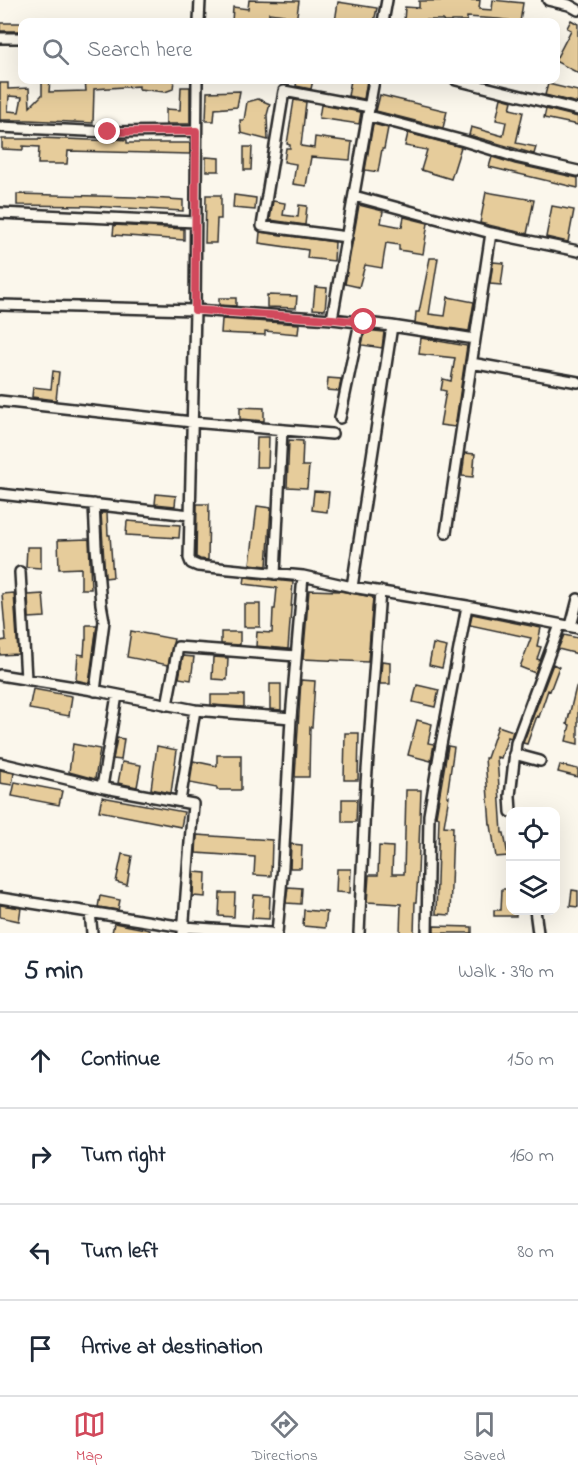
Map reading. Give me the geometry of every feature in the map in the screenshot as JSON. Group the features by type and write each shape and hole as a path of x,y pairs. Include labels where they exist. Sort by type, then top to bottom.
{"street":[{"path":"198,18 200,0"},
{"path":"384,18 387,0"},
{"path":"548,0 573,5"},
{"path":"0,38 18,38"},
{"path":"197,84 195,310 189,558 191,563 198,567 303,576 574,627 578,598"},
{"path":"332,319 373,84"},
{"path":"472,84 578,110"},
{"path":"347,237 262,226 284,91 369,111 516,157 578,171"},
{"path":"0,127 108,132 196,131"},
{"path":"354,196 491,232 578,251"},
{"path":"0,213 195,222"},
{"path":"446,533 491,232"},
{"path":"0,305 195,310 332,319 475,339"},
{"path":"340,418 360,322"},
{"path":"352,587 392,326"},
{"path":"471,363 578,382"},
{"path":"0,401 192,422 332,434"},
{"path":"274,574 282,430"},
{"path":"0,494 190,515"},
{"path":"94,504 104,621 95,691"},
{"path":"20,572 26,679"},
{"path":"277,933 303,576"},
{"path":"359,933 366,784 380,591"},
{"path":"426,933 429,815 467,606"},
{"path":"511,807 516,743 560,625"},
{"path":"167,705 178,647 296,656"},
{"path":"0,675 195,710 291,718"},
{"path":"102,787 117,695"},
{"path":"180,801 195,710"},
{"path":"514,754 540,761"},
{"path":"0,763 102,787 191,803 194,806 184,930"},
{"path":"0,898 184,930 270,933"},
{"path":"90,912 92,933"},
{"path":"535,915 537,933"}],"building":[{"path":"249,0 299,1 297,18 283,18 284,15 269,13 268,18 232,18 233,7 248,9"},
{"path":"480,0 479,9 492,10 493,0 523,3 521,18 404,18 405,7 419,8 419,1"},
{"path":"338,2 377,8 375,18 336,18"},
{"path":"571,20 578,24 578,73 560,64 560,51 571,30 567,28"},
{"path":"0,23 18,23 18,31 0,31"},
{"path":"0,83 8,83 8,89 29,88 30,107 42,95 42,84 50,84 49,92 86,91 85,84 174,84 173,89 165,92 139,89 139,86 94,89 93,123 0,120","holes":["9,96 22,97 19,112 8,111"]},
{"path":"296,84 312,84 311,89 296,86"},
{"path":"350,84 366,84 364,99 348,96"},
{"path":"548,84 578,91 578,103 545,95"},
{"path":"181,87 190,87 190,124 166,124 166,109 180,110"},
{"path":"240,91 237,107 215,109 214,121 206,121 207,92"},
{"path":"380,95 447,111 443,128 376,111"},
{"path":"501,98 512,101 510,109 523,112 516,143 536,147 534,154 469,135 471,127 503,136 506,122 496,120"},
{"path":"258,99 270,104 267,115 268,140 241,133 240,120 244,120 247,102"},
{"path":"294,100 306,102 301,146 314,148 315,137 352,142 350,160 311,157 306,186 293,184 296,164 284,162 286,148 290,148 287,144"},
{"path":"321,105 361,112 359,124 319,118"},
{"path":"546,109 578,117 578,125 544,118"},
{"path":"373,124 388,128 378,172 365,170"},
{"path":"408,133 461,147 451,179 421,170 427,150 405,146"},
{"path":"2,139 115,141 115,139 127,140 127,143 190,143 190,154 68,151 67,164 38,164 39,147 23,146 23,150 2,149"},
{"path":"244,147 252,147 251,170 244,170"},
{"path":"206,157 219,158 219,171 206,171"},
{"path":"492,157 578,178 578,188 489,167"},
{"path":"486,192 534,200 527,234 480,223"},
{"path":"17,194 183,200 183,211 17,205"},
{"path":"206,195 221,195 221,219 217,219 216,243 205,243"},
{"path":"234,195 256,198 255,210 233,208"},
{"path":"273,201 285,203 283,215 298,217 299,205 307,206 305,225 270,220"},
{"path":"359,205 383,211 381,223 402,227 404,217 428,223 423,254 399,250 399,245 386,243 382,268 365,265 359,287 345,284"},
{"path":"552,206 574,210 568,242 546,237"},
{"path":"114,225 184,229 184,240 113,235"},
{"path":"260,232 335,242 334,261 307,258 308,250 259,243"},
{"path":"430,258 438,258 429,314 445,316 448,297 474,302 469,331 415,323"},
{"path":"493,262 504,263 501,285 490,284"},
{"path":"315,287 327,288 325,310 313,309"},
{"path":"267,295 297,296 296,308 267,307"},
{"path":"219,298 236,298 236,306 219,305"},
{"path":"222,319 299,324 298,334 265,331 265,335 221,333"},
{"path":"365,330 384,332 382,348 362,345"},
{"path":"421,338 467,346 455,427 440,425 446,391 441,390 443,379 451,381 455,358 419,354"},
{"path":"53,371 59,372 56,400 32,397 33,387 51,389"},
{"path":"328,378 341,379 339,391 327,390"},
{"path":"240,407 264,408 264,421 240,419"},
{"path":"257,437 269,437 268,467 256,467"},
{"path":"289,440 303,441 302,466 309,466 307,488 287,487"},
{"path":"465,453 475,454 473,477 462,476"},
{"path":"314,491 329,492 327,512 312,510"},
{"path":"156,494 176,496 175,506 155,504"},
{"path":"197,504 209,504 208,560 196,557"},
{"path":"257,506 271,508 267,566 250,564"},
{"path":"101,513 107,513 113,577 105,578"},
{"path":"127,521 180,525 179,538 126,535"},
{"path":"89,539 91,589 81,589 81,568 59,569 58,540"},
{"path":"27,547 41,547 41,568 26,567"},
{"path":"245,577 293,582 288,649 256,646 257,632 272,633 277,588 244,584"},
{"path":"309,590 340,591 373,597 368,662 303,659"},
{"path":"14,593 18,654 0,655 0,641 6,640 2,594"},
{"path":"43,594 45,617 29,618 28,595"},
{"path":"244,604 260,604 260,627 244,627"},
{"path":"472,614 541,628 537,646 541,647 537,659 540,660 535,673 520,667 531,638 470,625"},
{"path":"86,625 97,625 89,683 76,680 78,654 84,655"},
{"path":"131,631 174,639 168,665 127,657"},
{"path":"221,632 240,632 240,645 221,644"},
{"path":"564,635 578,638 578,654 558,649"},
{"path":"433,644 447,647 442,668 429,665"},
{"path":"183,656 194,657 191,680 179,678"},
{"path":"213,657 228,658 227,680 212,679"},
{"path":"382,661 390,662 390,684 380,684"},
{"path":"553,664 559,667 550,691 548,690 527,744 523,743"},
{"path":"301,680 315,681 312,727 310,727 309,777 295,777"},
{"path":"270,684 281,684 281,710 270,709"},
{"path":"417,685 439,690 435,707 413,702"},
{"path":"576,687 578,687 578,744 566,741 570,725 567,724"},
{"path":"33,689 72,696 69,716 29,709"},
{"path":"211,695 244,695 244,707 211,705"},
{"path":"417,720 432,724 428,743 434,744 431,761 408,755"},
{"path":"498,726 513,731 511,738 508,737 501,758 497,757 502,833 504,833 506,844 506,856 496,857 490,825 485,758 487,758"},
{"path":"345,733 359,733 358,780 344,780"},
{"path":"117,738 124,739 121,760 113,759"},
{"path":"73,744 100,749 95,779 69,772"},
{"path":"157,746 177,750 171,793 151,789"},
{"path":"448,746 454,747 444,826 453,827 450,915 436,914 439,817 436,816"},
{"path":"217,755 241,755 241,790 217,790 217,788 190,783 193,761 217,766"},
{"path":"122,762 141,765 137,787 118,783"},
{"path":"560,765 578,769 578,777 558,772"},
{"path":"0,770 14,773 12,785 0,783"},
{"path":"15,782 62,791 59,805 12,796"},
{"path":"406,790 421,790 414,933 400,933 401,904 367,902 369,875 378,875 379,846 393,847 392,874 404,874"},
{"path":"102,797 184,812 181,827 99,811"},
{"path":"342,799 357,799 356,822 342,822"},
{"path":"197,835 272,840 271,876 254,875 255,857 196,853"},
{"path":"291,844 302,845 301,868 290,868"},
{"path":"122,854 132,856 127,885 116,882"},
{"path":"337,869 351,869 350,893 336,892"},
{"path":"194,872 206,873 205,897 193,896"},
{"path":"288,887 302,888 301,904 286,903"},
{"path":"502,889 506,889 506,915 516,916 494,916 494,910 501,910"},
{"path":"572,890 578,891 578,907 570,906"},
{"path":"220,893 235,893 234,917 219,916"},
{"path":"254,895 270,896 269,919 252,918"},
{"path":"100,896 120,900 118,910 98,907"},
{"path":"0,905 21,908 19,921 0,917"},
{"path":"304,910 327,912 325,928 303,926"},
{"path":"114,923 150,930 149,933 112,933"},
{"path":"434,926 472,927 472,933 434,933"}],"route":[{"path":"108,132 196,131 195,310 364,322"}]}
